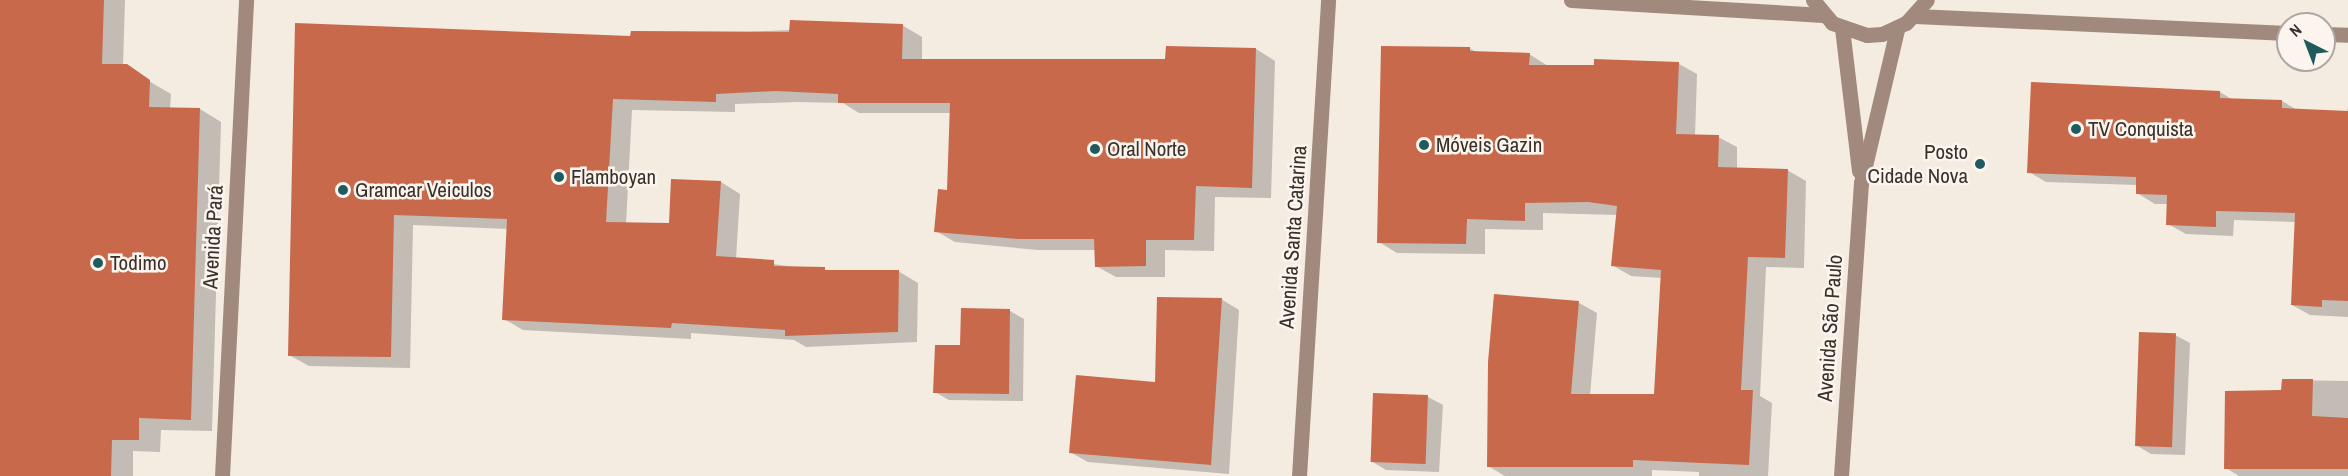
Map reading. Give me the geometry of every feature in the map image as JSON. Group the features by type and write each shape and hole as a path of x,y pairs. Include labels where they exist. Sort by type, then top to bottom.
{"street":[{"name":"Avenida Pará","path":"222,476 246,0"},
{"name":"Avenida Santa Catarina","path":"1299,476 1328,0"},
{"path":"1571,0 1824,15"},
{"path":"1813,0 1824,15 1842,28 1867,35 1897,29 1915,16 1927,0"},
{"path":"1915,16 2276,32"},
{"name":"Avenida São Paulo","path":"1842,28 1861,183"},
{"name":"Avenida São Paulo","path":"1841,476 1861,183 1897,29"}],"building":[{"name":"Todimo","path":"0,0 104,0 102,64 127,64 150,80 149,107 200,108 191,420 139,418 139,440 112,440 111,476 0,476"},
{"path":"790,20 903,24 902,59 1165,59 1166,46 1256,48 1252,188 1196,186 1194,240 1146,240 1146,266 1095,267 1094,239 1018,239 934,232 938,189 947,190 950,103 838,103 838,94 776,91 716,94 716,102 613,99 606,222 669,223 671,179 721,181 716,256 774,260 774,266 825,267 825,270 899,270 898,332 785,336 785,330 672,323 671,328 502,320 507,219 394,215 391,357 288,356 295,23 630,36 631,31 789,32"},
{"path":"1381,46 1470,47 1470,51 1530,53 1529,65 1594,65 1594,59 1679,62 1676,134 1719,135 1718,167 1788,169 1785,258 1748,257 1741,390 1753,390 1749,465 1633,460 1633,467 1487,467 1488,362 1494,294 1579,301 1571,394 1654,394 1661,270 1611,266 1617,206 1588,202 1525,203 1525,221 1467,219 1466,244 1377,243"},
{"path":"2031,82 2220,91 2220,98 2282,100 2282,108 2348,111 2348,301 2322,300 2322,307 2291,305 2295,213 2216,211 2216,227 2166,225 2167,195 2136,194 2136,177 2027,173"},
{"path":"1157,297 1222,298 1211,465 1069,453 1076,375 1155,382"},
{"path":"961,308 1010,309 1009,394 933,393 935,345 960,345"},
{"path":"2139,332 2176,333 2172,447 2135,446"},
{"path":"2282,379 2313,379 2312,416 2348,418 2348,469 2224,469 2225,391 2281,390"},
{"path":"1373,393 1428,395 1426,464 1371,462"}],"place":[{"name":"TV Conquista","path":"2076,129"},
{"name":"Móveis Gazin","path":"1424,145"},
{"name":"Oral Norte","path":"1095,149"},
{"name":"Posto Cidade Nova","path":"1980,164"},
{"name":"Flamboyan","path":"559,177"},
{"name":"Gramcar Veiculos","path":"343,190"},
{"name":"Todimo","path":"98,263"}]}
